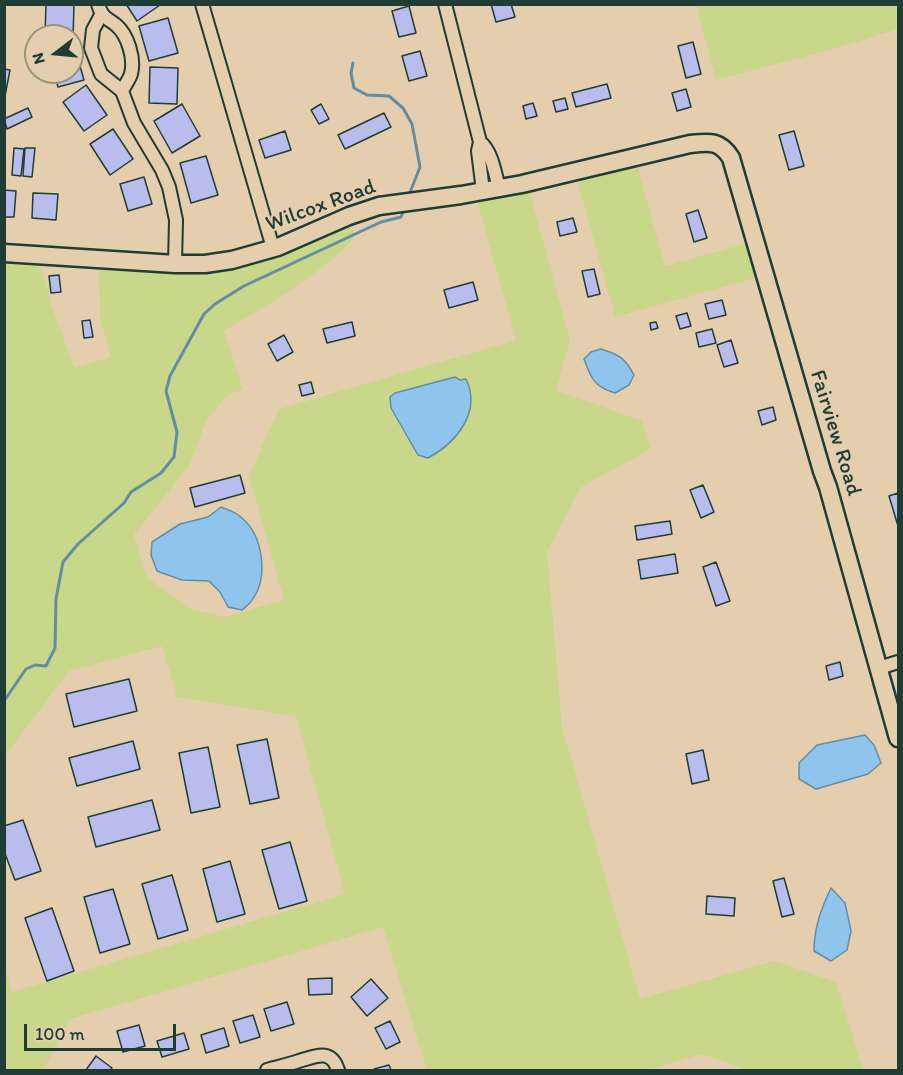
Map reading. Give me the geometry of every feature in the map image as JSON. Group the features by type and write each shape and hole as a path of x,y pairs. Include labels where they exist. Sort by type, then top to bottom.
{"street":[{"path":"202,4 273,248"},
{"path":"445,4 480,142 478,151 491,190"},
{"path":"122,90 131,73 132,62 129,49 120,29 100,10 93,30 91,48 101,74 122,90 134,123 162,170 169,187 176,220 175,264"},
{"name":"Wilcox Road","path":"4,253 175,264 205,264 232,260 253,256 379,206 491,190 690,144 706,143 721,146"},
{"name":"Fairview Road","path":"721,146 731,158 828,488 898,738"},
{"path":"879,668 898,662"},
{"path":"267,1071 319,1055 331,1058 339,1071"}],"green space":[{"path":"696,5 898,5 898,29 716,80"},
{"path":"635,158 665,266 756,241 766,275 615,317 575,172"},
{"path":"527,183 570,340 556,390 642,421 650,449 580,488 547,552 562,727 640,999 774,961 836,982 863,1070 748,1070 702,1054 646,1070 427,1070 383,927 70,1019 43,1070 5,1070 4,965 12,992 345,894 296,716 177,697 162,646 69,671 5,756 5,253 38,255 51,304 74,368 111,357 100,318 99,259 205,264 353,214 353,240 339,254 292,289 224,331 243,390 228,394 206,421 190,464 134,535 146,577 193,610 225,617 284,600 249,476 279,409 516,340 475,193","holes":["455,377 469,384 470,411 465,420 447,445 428,458 418,455 391,408 395,393"]}],"water":[{"path":"601,349 621,358 634,375 629,385 615,393 602,388 594,381 584,359 591,352"},
{"path":"455,377 460,380 466,379 470,391 471,403 464,425 457,435 438,452 428,458 418,455 391,408 390,397 395,393"},
{"path":"221,507 242,518 255,535 259,546 261,580 251,601 242,610 228,607 220,592 209,581 182,580 157,571 151,555 152,542 180,524 208,517"},
{"path":"865,735 874,745 881,763 868,774 816,789 799,779 799,763 817,745"},
{"path":"831,888 845,903 851,931 847,950 831,961 814,951 819,919"}],"building":[{"path":"46,4 74,4 73,24 45,24"},
{"path":"126,4 159,4 160,5 137,21"},
{"path":"491,4 511,4 515,17 496,22"},
{"path":"409,6 416,33 399,37 392,11"},
{"path":"168,18 178,53 149,61 139,26"},
{"path":"693,42 701,74 686,78 678,46"},
{"path":"420,51 427,76 409,81 402,56"},
{"path":"150,67 178,68 177,104 149,103"},
{"path":"4,69 10,70 5,96 4,96"},
{"path":"607,84 611,98 576,107 572,93"},
{"path":"86,85 107,115 84,131 63,102"},
{"path":"686,89 691,107 677,111 672,93"},
{"path":"565,98 568,109 556,112 553,101"},
{"path":"533,103 537,116 526,119 523,106"},
{"path":"182,104 200,136 172,153 154,121"},
{"path":"321,104 329,119 319,124 311,110"},
{"path":"28,108 32,117 7,129 4,119"},
{"path":"384,113 391,127 345,149 338,135"},
{"path":"113,129 133,159 110,175 90,144"},
{"path":"285,131 291,150 265,158 259,140"},
{"path":"794,131 804,166 789,170 779,135"},
{"path":"14,148 24,149 21,176 12,175"},
{"path":"25,148 35,148 32,177 23,176"},
{"path":"206,156 218,195 191,203 180,163"},
{"path":"144,177 152,204 128,211 120,184"},
{"path":"4,190 16,191 14,217 4,217"},
{"path":"33,193 58,194 56,220 32,218"},
{"path":"698,210 707,238 694,242 686,214"},
{"path":"573,218 577,232 560,236 557,222"},
{"path":"594,269 600,294 588,297 582,271"},
{"path":"59,275 61,292 51,293 49,276"},
{"path":"473,282 478,300 449,308 444,290"},
{"path":"722,300 726,315 709,319 705,304"},
{"path":"687,313 691,326 680,329 676,316"},
{"path":"90,320 93,337 84,338 82,321"},
{"path":"352,322 355,336 327,343 323,329"},
{"path":"656,322 658,328 651,330 650,323"},
{"path":"712,329 716,343 699,347 696,333"},
{"path":"284,335 293,352 277,361 268,344"},
{"path":"731,340 738,363 724,367 717,345"},
{"path":"311,382 314,393 302,396 299,385"},
{"path":"773,407 776,420 762,425 758,411"},
{"path":"240,475 245,493 195,507 190,488"},
{"path":"703,485 714,512 701,518 690,490"},
{"path":"898,493 898,526 889,496"},
{"path":"670,521 672,534 637,540 635,526"},
{"path":"675,554 678,573 641,579 638,560"},
{"path":"716,562 730,601 716,606 703,567"},
{"path":"840,662 843,676 829,680 826,666"},
{"path":"129,679 137,711 74,727 66,694"},
{"path":"267,739 279,798 250,804 237,745"},
{"path":"133,741 140,769 77,786 69,758"},
{"path":"208,747 220,807 191,813 179,753"},
{"path":"703,750 709,780 692,784 686,754"},
{"path":"152,800 160,830 96,847 88,817"},
{"path":"23,820 41,871 15,880 4,851 4,826"},
{"path":"290,842 307,901 279,909 262,850"},
{"path":"230,861 245,914 217,922 203,869"},
{"path":"172,875 188,930 158,939 142,884"},
{"path":"784,878 794,914 782,917 773,881"},
{"path":"113,889 130,944 100,953 84,897"},
{"path":"707,896 735,898 734,916 706,914"},
{"path":"52,908 74,971 47,981 25,918"},
{"path":"332,978 332,994 309,995 308,979"},
{"path":"371,979 388,998 367,1016 351,997"},
{"path":"287,1002 294,1024 271,1031 264,1009"},
{"path":"253,1015 260,1037 240,1043 233,1021"},
{"path":"390,1021 400,1042 386,1049 375,1028"},
{"path":"139,1025 145,1046 123,1052 117,1031"},
{"path":"224,1028 229,1046 206,1053 201,1035"},
{"path":"184,1033 189,1049 162,1057 157,1041"},
{"path":"96,1056 112,1068 110,1070 86,1070"},
{"path":"389,1065 391,1070 374,1069"}],"waterway":[{"path":"353,63 351,73 354,88 367,95 389,96 403,108 412,124 420,167 409,195"},
{"path":"4,701 26,669 35,665 46,666 55,648 56,599 63,562 78,544 124,503 131,492 161,473 174,457 177,432 166,391 170,376 204,314 215,304 244,286 381,222 401,217 405,207"}]}
